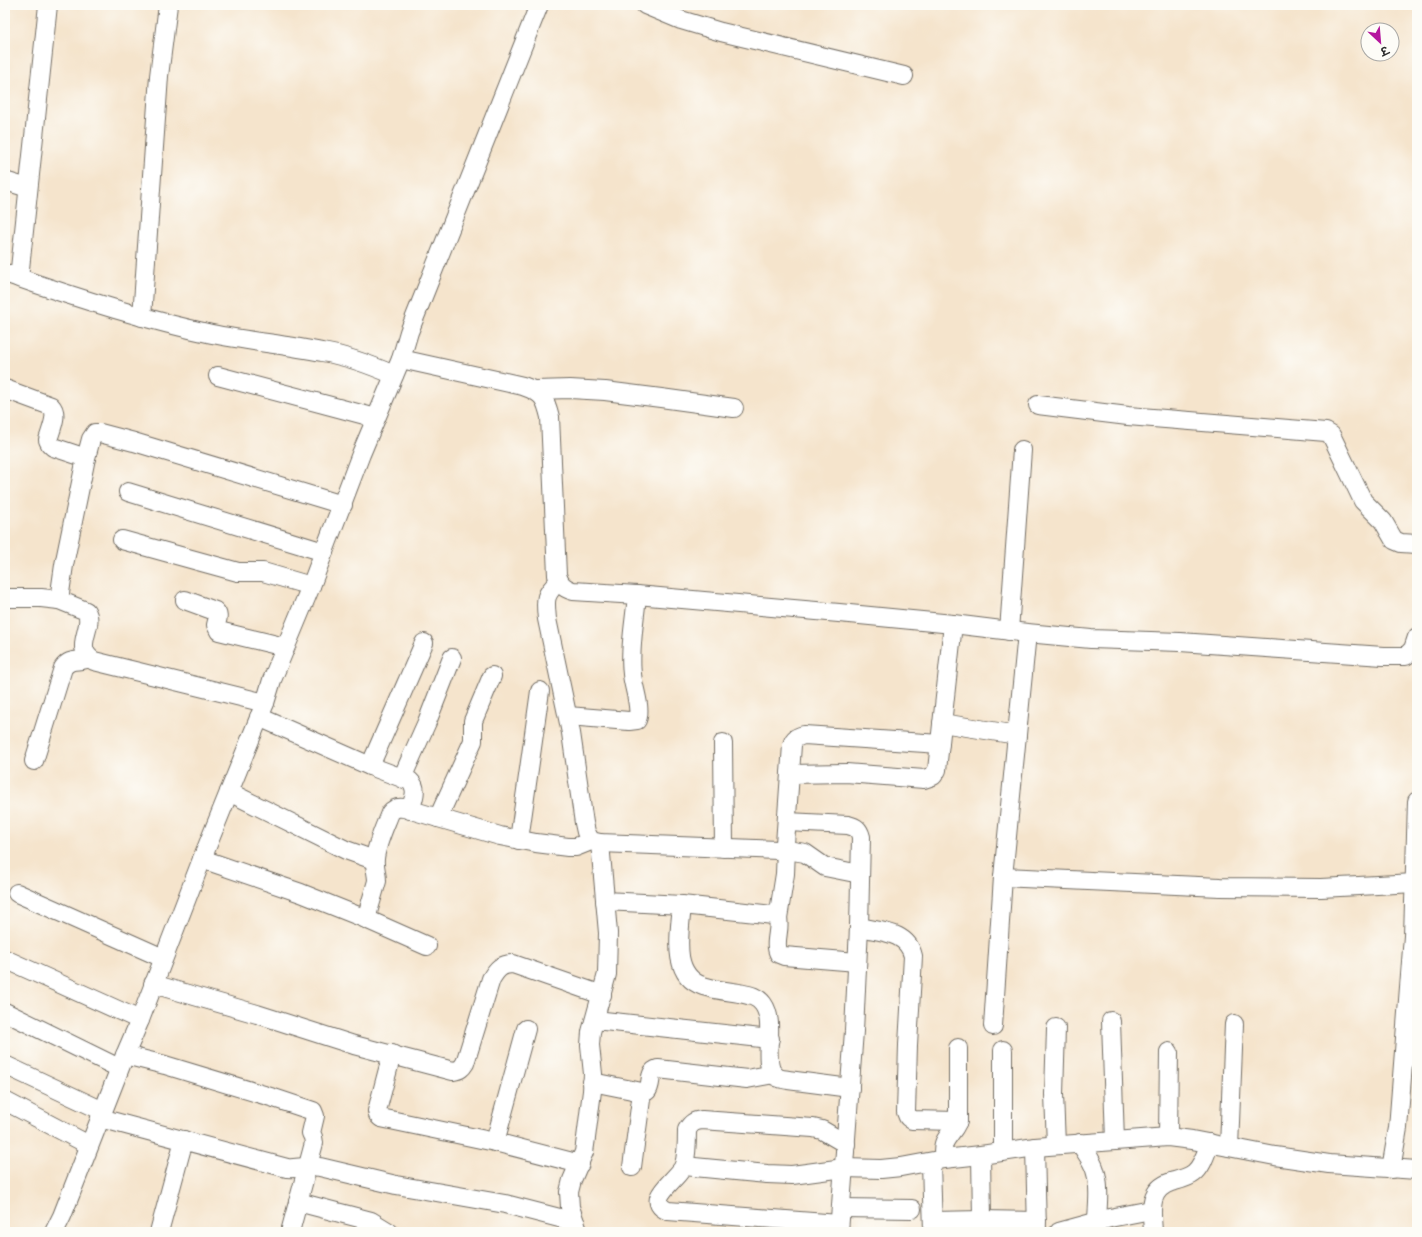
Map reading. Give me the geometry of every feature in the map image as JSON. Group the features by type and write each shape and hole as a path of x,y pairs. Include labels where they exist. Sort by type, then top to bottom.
{"street":[{"path":"48,5 28,188 12,276 112,308 184,328 324,352 366,363 523,386 536,390 570,389 605,391 734,408"},
{"path":"142,317 159,76 168,5"},
{"path":"54,1232 62,1216 140,1020 163,958 262,710 285,647 343,505 361,454 398,367 408,332 539,5"},
{"path":"645,5 681,20 721,32 904,76"},
{"path":"5,181 28,188"},
{"path":"218,376 376,418"},
{"path":"5,389 51,406 54,409 55,414 48,440 50,444 86,458"},
{"path":"536,390 544,398 550,417 557,575 559,581 565,588 573,591 637,595 953,624 1027,633 1399,656 1410,654 1417,637"},
{"path":"1038,405 1174,420 1326,432 1331,435 1363,501 1378,514 1394,540 1401,543 1417,544"},
{"path":"59,600 64,565 86,458 92,436 95,433 100,433 343,505"},
{"path":"1010,631 1022,450"},
{"path":"128,492 324,552"},
{"path":"122,540 238,572 263,572 311,586"},
{"path":"559,581 549,590 545,603 547,619 568,716 584,824 586,832 596,842 605,900 608,954 607,974 591,1032 590,1045 592,1058 592,1082 586,1138 580,1164 572,1180 569,1192 570,1207 577,1227"},
{"path":"568,716 629,721 637,720 637,699 632,674 631,658 637,595"},
{"path":"5,598 41,598 59,600 82,609 88,614 89,617 84,647 85,653 89,658 94,661 145,674 262,710 370,766 410,781 414,784 416,790 410,810"},
{"path":"185,600 215,610 218,616 216,626 219,631 285,647"},
{"path":"790,774 846,773 924,779 933,776 937,770 953,624"},
{"path":"993,1026 1003,877 1027,633"},
{"path":"370,766 424,643"},
{"path":"34,762 63,668 71,660 84,660 89,658"},
{"path":"402,778 427,722 452,658"},
{"path":"438,818 473,741 473,721 492,676"},
{"path":"519,840 540,691"},
{"path":"942,723 1017,735"},
{"path":"857,962 784,956 779,954 776,946 779,922 778,918 785,874 784,847 792,745 798,736 804,735 940,744"},
{"path":"723,743 724,848"},
{"path":"229,792 346,850 374,860"},
{"path":"1391,1169 1398,1128 1404,1066 1413,936 1417,801"},
{"path":"366,919 377,881 374,860 375,853 390,813 393,809 398,807 519,840 568,847 596,842 773,850 784,849 805,852 825,867 860,874"},
{"path":"787,822 848,825 856,827 859,830 861,837 859,927 850,1088 839,1221"},
{"path":"202,859 302,893 427,946"},
{"path":"1003,877 1220,887 1321,888 1415,883"},
{"path":"17,893 163,958"},
{"path":"605,900 682,905 773,915 778,918"},
{"path":"682,905 679,949 681,964 690,978 702,986 753,995 763,1003 768,1012 770,1039 769,1059 770,1067 774,1074 780,1078 788,1080 850,1088"},
{"path":"859,927 898,935 906,941 914,956 908,1045 906,1112 908,1117 912,1120 958,1121"},
{"path":"5,958 140,1020"},
{"path":"153,984 257,1014 354,1045 453,1071 459,1070 465,1063 491,979 497,969 504,964 513,964 602,995"},
{"path":"5,1012 122,1062 165,1065 266,1095 313,1111 315,1116 310,1133 313,1137 314,1143 290,1232"},
{"path":"595,1020 770,1039"},
{"path":"1111,1021 1115,1141"},
{"path":"1229,1147 1234,1024"},
{"path":"1056,1028 1054,1080 1056,1145"},
{"path":"495,1142 526,1029"},
{"path":"958,1048 958,1121 944,1142 938,1161 933,1226 1037,1227 1036,1147"},
{"path":"1003,1152 1004,1050"},
{"path":"1168,1137 1169,1052"},
{"path":"392,1054 377,1111 381,1118 495,1142 580,1164"},
{"path":"5,1065 102,1114 184,1140 287,1168 307,1166 320,1167 396,1185 505,1204 577,1227"},
{"path":"592,1082 647,1092 650,1088 651,1074 658,1068 747,1079 774,1074"},
{"path":"632,1167 642,1092"},
{"path":"5,1101 89,1146"},
{"path":"846,1144 822,1130 813,1128 702,1120 695,1121 687,1130 684,1166 662,1190 659,1197 662,1209 668,1211 839,1221 912,1209"},
{"path":"684,1166 792,1175 844,1168 881,1169 1036,1147 1168,1137 1329,1164 1417,1170"},
{"path":"159,1232 184,1140"},
{"path":"1080,1143 1091,1160 1098,1183 1096,1227"},
{"path":"1154,1232 1151,1210 1154,1197 1159,1188 1194,1173 1200,1165 1210,1143"},
{"path":"981,1155 982,1226"},
{"path":"298,1202 371,1221 389,1232"},
{"path":"1060,1232 1096,1227 1151,1210"}]}
